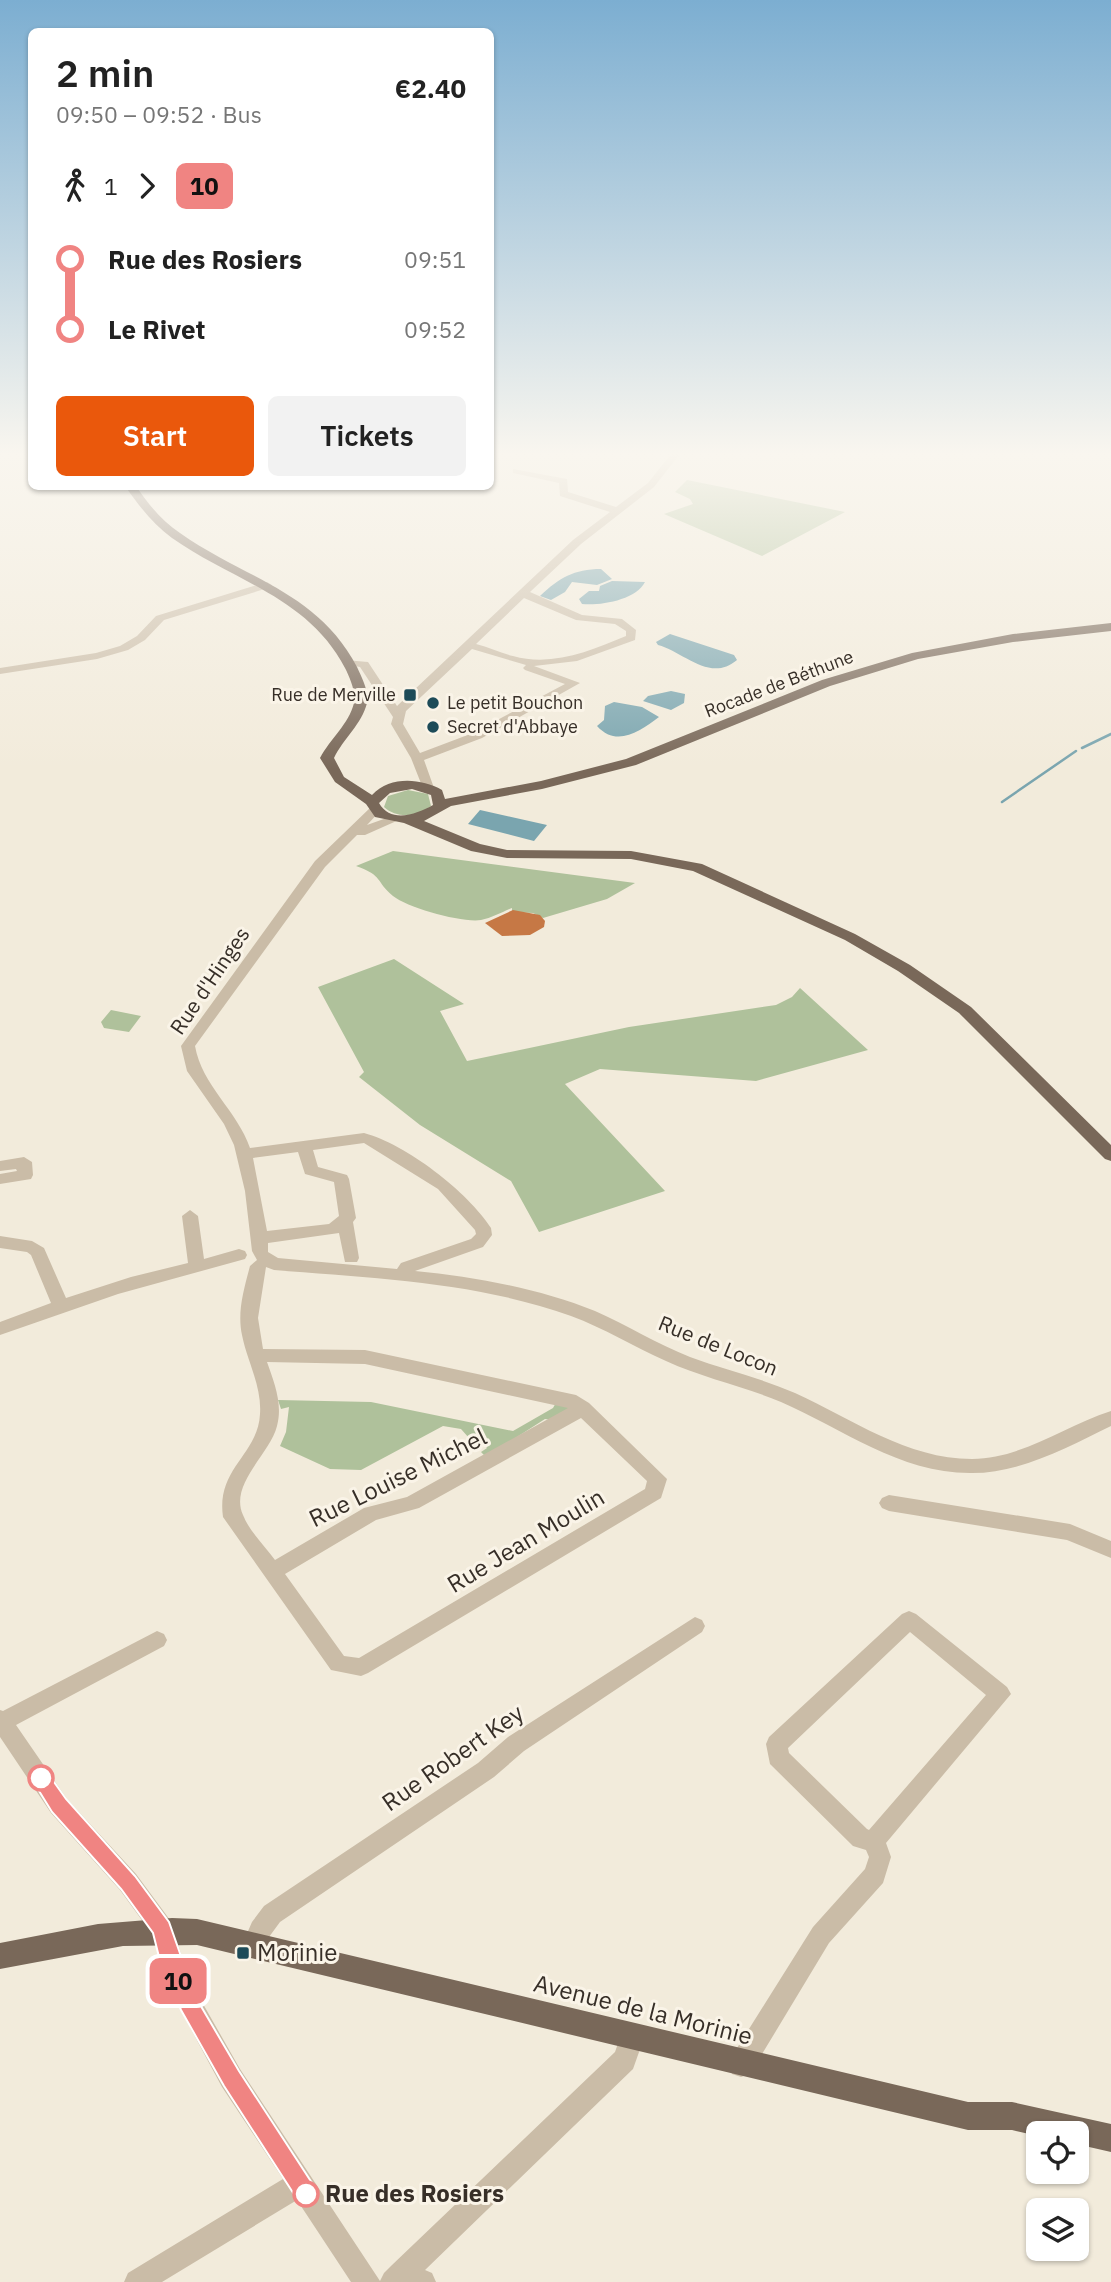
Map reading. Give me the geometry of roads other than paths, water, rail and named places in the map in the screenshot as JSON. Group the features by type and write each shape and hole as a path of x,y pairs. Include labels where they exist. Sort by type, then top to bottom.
{"main road":[{"path":"213,556 267,585 315,616 349,662 361,702 327,758 333,775 348,786 377,801 401,820 458,842 507,854 631,855 697,867 850,937 904,968 965,1010 1111,1155"},
{"name":"Rocade de Béthune","path":"401,820 435,800 507,792 631,762 826,683 916,656 1013,638 1111,627"},
{"path":"377,801 408,785 435,800 439,827 458,842"},
{"path":"0,1956 162,1928"},
{"name":"Avenue de la Morinie","path":"162,1928 254,1945 632,2038 968,2116 1012,2116 1111,2138"}],"street":[{"path":"397,715 462,649 525,594 563,556"},
{"path":"0,671 97,656 124,648 141,638 160,618 267,585"},
{"path":"462,649 527,663 554,663 595,653 631,638 631,630 618,621 580,618 525,594"},
{"path":"408,785 418,761 495,726 574,683 462,649"},
{"path":"349,662 364,664 397,715 401,733 418,761 435,800"},
{"name":"Rue d'Hinges","path":"254,1257 244,1154 237,1133 189,1065 188,1046 320,864 377,801"},
{"name":"Rue d'Hinges","path":"337,846 361,831 401,820"},
{"path":"244,1154 364,1138 374,1141 444,1185 483,1228 484,1235 477,1243 407,1267 402,1275"},
{"path":"0,1329 60,1305 150,1278 254,1257 333,1229 345,1222 348,1218 341,1179 311,1170 304,1146"},
{"path":"0,1166 24,1162 25,1175 0,1180"},
{"path":"190,1216 206,1266"},
{"path":"345,1222 351,1258"},
{"path":"0,1242 32,1247 38,1251 60,1305"},
{"name":"Rue de Locon","path":"254,1257 296,1266 402,1275 486,1286 575,1311 673,1356 786,1397 876,1443 941,1462 970,1466 998,1464 1055,1444 1111,1418"},
{"name":"Rue Jean Moulin","path":"254,1257 249,1324 256,1354 270,1402 268,1424 260,1446 235,1480 228,1501 233,1517 338,1664 362,1667 653,1493 657,1479 583,1408 570,1400 365,1356 256,1354"},
{"name":"Rue Louise Michel","path":"272,1571 371,1514 412,1503 583,1408"},
{"path":"889,1503 1070,1532 1111,1550"},
{"path":"909,1620 1000,1694 874,1841 861,1839 778,1757 777,1744 909,1620"},
{"name":"Rue Robert Key","path":"254,1945 272,1914 486,1770 516,1744 695,1626"},
{"path":"157,1640 1,1720 59,1805 128,1882 162,1928 169,1957 188,2003 231,2078 367,2282"},
{"path":"741,2064 821,1935 875,1875 880,1857 874,1841"},
{"path":"406,2279 624,2060 632,2038"},
{"path":"137,2282 300,2184"}],"water":[{"path":"601,569 612,579 597,585 572,582 565,592 551,600 540,596 568,576"},
{"path":"612,581 645,582 626,597 607,603 582,604 579,599 589,591 599,591 600,586"},
{"path":"670,634 734,655 737,660 717,668 697,664 658,645 656,642"},
{"path":"671,691 685,694 684,703 671,710 643,701 648,696"},
{"path":"614,702 642,707 659,717 636,732 620,737 612,736 597,726 604,720 605,706"},
{"path":"480,810 547,825 534,841 468,824"}],"waterway":[{"path":"1082,748 1111,734"},
{"path":"1002,802 1076,751"}],"place":[{"name":"Rue de Merville","path":"410,695"},
{"name":"Le petit Bouchon","path":"433,703"},
{"name":"Secret d'Abbaye","path":"433,727"},
{"name":"Morinie","path":"243,1953"},
{"name":"Rue des Rosiers","path":"306,2194"}]}
